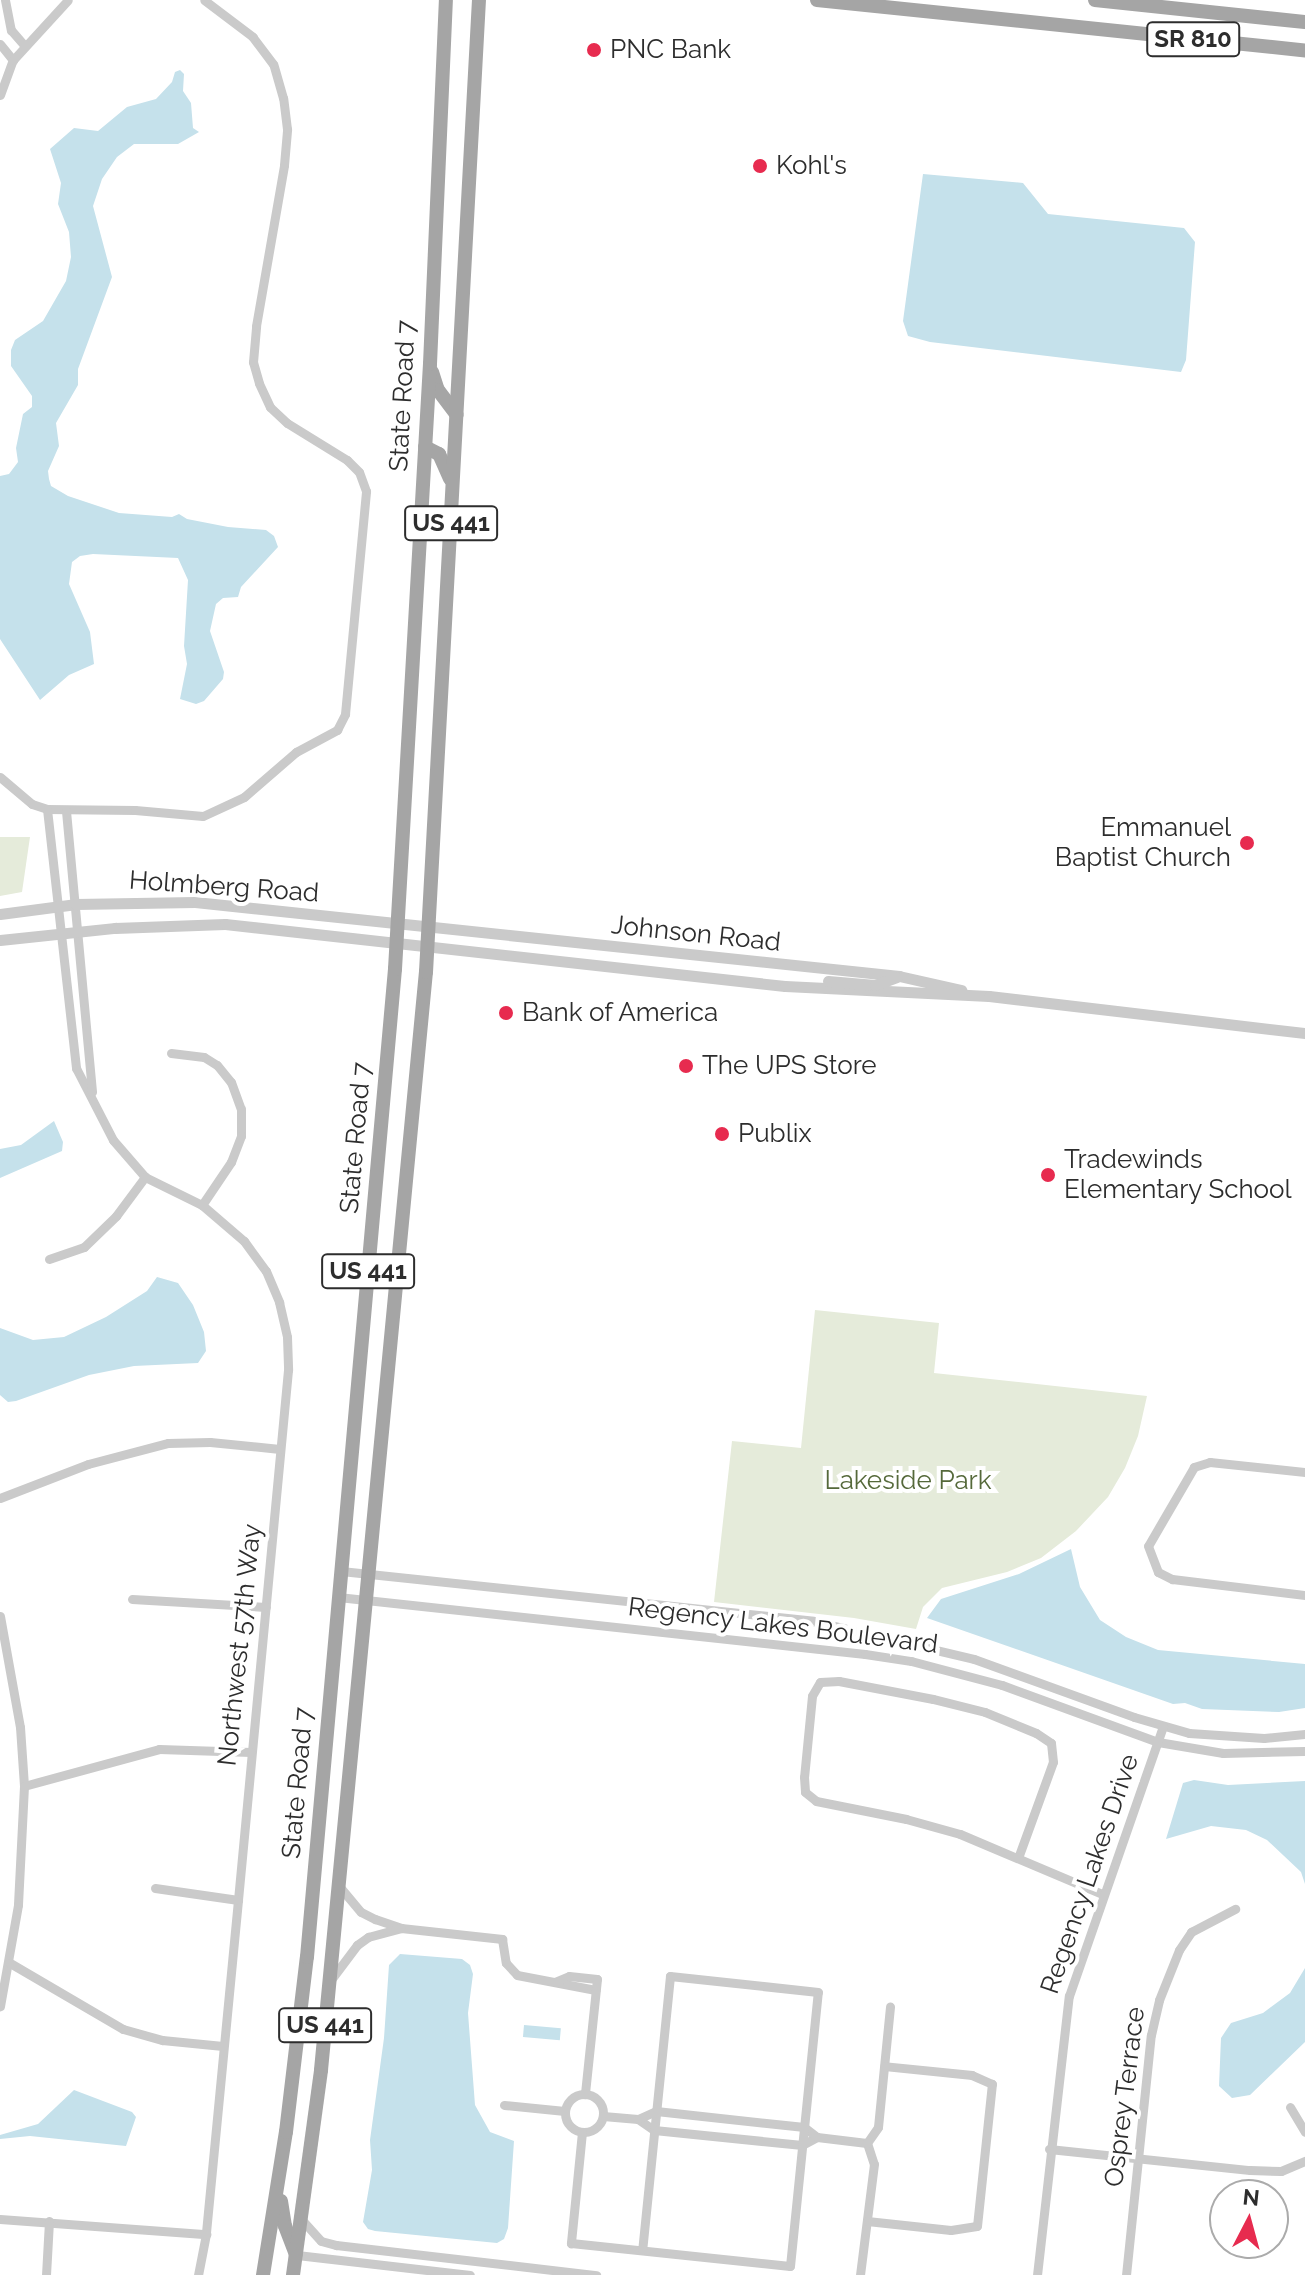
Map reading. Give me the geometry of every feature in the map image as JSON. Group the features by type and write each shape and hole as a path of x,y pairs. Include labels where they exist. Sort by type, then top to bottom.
{"main road":[{"name":"State Road 7","path":"263,2275 279,2181 307,1957 396,944 430,364 446,0"},
{"name":"State Road 7","path":"293,2275 330,1982 427,948 479,0"},
{"name":"SR 810","path":"817,0 878,6 917,5 1305,50"},
{"path":"878,6 898,0"},
{"name":"SR 810","path":"1095,0 1305,22"},
{"path":"430,364 438,390 457,415"},
{"path":"425,447 439,454 453,487"},
{"path":"279,2181 282,2216 297,2255"}],"street":[{"path":"5,0 11,30 24,45"},
{"path":"0,95 13,60 68,0"},
{"path":"0,777 32,804 47,809 135,810 183,817 213,813 244,797 296,752 337,730 345,714 366,491 359,472 347,460 287,423 270,407 259,383 253,362 255,338 284,165 287,129 283,98 273,64 253,37 204,0"},
{"path":"0,44 13,60"},
{"name":"Northwest 57th Way","path":"47,809 76,1068 113,1140 145,1177 202,1205 244,1241 266,1271 279,1302 287,1337 288,1370 266,1607 206,2234 198,2275"},
{"name":"Northwest 57th Way","path":"66,811 92,1099"},
{"name":"Holmberg Road","path":"0,914 76,904 195,902 397,924"},
{"name":"Holmberg Road","path":"0,940 59,932 225,924 396,944"},
{"name":"Johnson Road","path":"397,924 899,976 989,996"},
{"name":"Johnson Road","path":"396,944 814,988 989,996 1305,1033"},
{"path":"814,988 825,981 875,985 899,976"},
{"path":"171,1053 204,1057 217,1065 231,1082 241,1109 241,1136 231,1162 202,1205"},
{"path":"49,1259 84,1247 116,1216 145,1177"},
{"path":"0,1498 88,1464 168,1443 210,1442 280,1449"},
{"path":"1305,1472 1210,1462 1194,1467 1148,1546 1150,1559 1158,1572 1172,1579 1305,1595"},
{"name":"Regency Lakes Boulevard","path":"341,1571 813,1621 974,1659 1163,1726 1231,1737 1305,1734"},
{"name":"Regency Lakes Boulevard","path":"338,1597 737,1637 911,1661 1002,1685 1158,1742 1237,1754 1305,1751"},
{"path":"132,1599 266,1607"},
{"path":"0,1616 20,1727 24,1786 23,1853 10,1963 0,2006"},
{"path":"1018,1858 1053,1762 1051,1743 1036,1733 946,1702 839,1681 820,1682 812,1696 805,1792 816,1801 920,1822 960,1834 1102,1894"},
{"name":"Regency Lakes Drive","path":"1037,2275 1049,2149 1069,1996 1163,1726"},
{"path":"24,1786 159,1749 251,1752"},
{"path":"339,1886 361,1912 401,1928 502,1939 503,1954 510,1969 523,1978 555,1982 569,1976 597,1985 585,2094"},
{"path":"155,1888 238,1900"},
{"name":"Osprey Terrace","path":"1126,2275 1151,2035 1159,2000 1179,1950 1191,1932 1235,1909"},
{"path":"330,1982 357,1945 368,1937 401,1928"},
{"path":"10,1963 123,2029 162,2040 223,2046"},
{"path":"582,2132 571,2243 790,2266 818,1992 670,1976 642,2250"},
{"path":"867,2143 878,2127 890,2007"},
{"path":"867,2221 951,2230 977,2226 992,2084 972,2075 884,2066"},
{"path":"585,2094 597,2099 603,2116 593,2130 582,2132 571,2127 565,2111 569,2100 585,2094"},
{"path":"504,2105 565,2111"},
{"path":"1290,2107 1305,2132"},
{"path":"603,2116 638,2119 656,2111 804,2127 817,2137 867,2143"},
{"path":"638,2119 654,2130 802,2145 817,2137"},
{"path":"860,2275 874,2164 867,2143"},
{"path":"1049,2149 1281,2171 1305,2161"},
{"path":"0,2219 206,2234"},
{"path":"302,2220 326,2243 596,2275"},
{"path":"46,2275 49,2221"},
{"path":"383,2270 385,2252"},
{"path":"297,2255 383,2270 470,2275"}],"green space":[{"path":"0,837 30,837 22,892 0,896"},
{"name":"Lakeside Park","path":"815,1310 939,1323 934,1373 1147,1396 1138,1436 1125,1468 1108,1497 1076,1531 1041,1558 1007,1572 942,1588 923,1607 916,1629 854,1618 714,1602 732,1441 801,1448"}],"water":[{"path":"180,70 184,74 183,91 191,103 193,128 199,132 178,144 134,144 117,157 102,179 93,206 112,277 78,369 78,385 56,423 59,446 48,471 49,479 51,486 68,496 119,513 172,517 179,514 187,519 228,527 266,530 274,536 278,547 241,587 238,597 223,598 216,604 210,631 224,672 223,679 204,701 196,704 180,699 187,664 184,646 188,580 178,558 80,556 72,562 69,584 90,632 94,664 69,675 40,700 0,639 0,476 9,474 18,462 16,448 23,414 32,407 32,396 11,366 11,350 15,340 43,321 66,281 71,257 69,232 58,204 61,183 50,149 74,128 98,131 127,107 156,99 172,82 175,72"},
{"path":"923,174 1023,183 1048,214 1184,228 1195,242 1186,360 1181,372 930,342 908,336 903,321"},
{"path":"54,1121 63,1142 62,1151 0,1178 0,1149 21,1145"},
{"path":"157,1277 178,1283 193,1305 204,1332 206,1351 198,1363 134,1366 89,1375 16,1401 8,1402 0,1395 0,1328 33,1340 64,1337 106,1317 147,1291"},
{"path":"1071,1549 1080,1587 1100,1620 1126,1637 1158,1650 1305,1664 1305,1708 1279,1712 1202,1709 1185,1703 1173,1704 927,1618 941,1599 1019,1574"},
{"path":"1194,1780 1228,1785 1305,1781 1305,1884 1301,1872 1267,1840 1246,1830 1211,1826 1166,1839 1183,1783"},
{"path":"400,1954 462,1959 470,1965 473,1974 468,2013 475,2105 490,2132 514,2141 508,2228 504,2239 497,2243 375,2231 368,2229 363,2222 372,2170 370,2140 384,2038 389,1965"},
{"path":"1305,1968 1305,2042 1250,2095 1232,2098 1219,2086 1221,2038 1231,2023 1263,2013 1290,1993"},
{"path":"524,2025 561,2028 560,2040 523,2037"},
{"path":"74,2090 132,2112 136,2117 126,2146 30,2136 0,2139 0,2135 38,2124"}],"place":[{"name":"PNC Bank","path":"594,50"},
{"name":"Kohl's","path":"760,166"},
{"name":"Emmanuel Baptist Church","path":"1247,843"},
{"name":"Bank of America","path":"506,1013"},
{"name":"The UPS Store","path":"686,1066"},
{"name":"Publix","path":"722,1134"},
{"name":"Tradewinds Elementary School","path":"1048,1175"}]}
